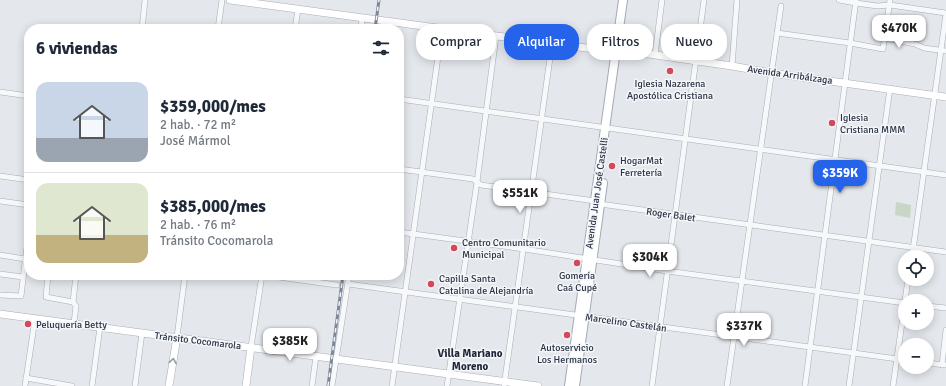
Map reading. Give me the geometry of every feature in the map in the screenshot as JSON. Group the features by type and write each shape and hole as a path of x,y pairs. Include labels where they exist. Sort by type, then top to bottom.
{"main road":[{"name":"Avenida Arribálzaga","path":"230,0 416,25"},
{"name":"Avenida Juan José Castelli","path":"621,24 623,0"},
{"name":"Avenida Juan José Castelli","path":"623,24 628,0"},
{"name":"Avenida Arribálzaga","path":"496,36 504,37"},
{"name":"Avenida Arribálzaga","path":"655,55 661,56"},
{"name":"Avenida Juan José Castelli","path":"575,386 589,260 617,60"},
{"name":"Avenida Arribálzaga","path":"696,60 771,73 890,88 946,97"},
{"name":"Tránsito Cocomarola","path":"0,314 336,358 449,374 505,384 538,386"},
{"name":"Avenida Juan José Castelli","path":"569,386 582,316"},
{"path":"169,386 177,337"},
{"path":"246,386 251,347"}],"street":[{"path":"143,24 145,0"},
{"path":"219,24 222,0"},
{"path":"655,55 662,0"},
{"path":"701,24 704,0"},
{"path":"732,66 737,0"},
{"path":"839,0 877,6 890,2 946,13 943,50 934,95 913,248"},
{"path":"805,386 856,2"},
{"path":"777,33 883,49 890,2"},
{"path":"727,386 781,6"},
{"path":"296,24 298,9"},
{"path":"361,24 362,18"},
{"path":"885,38 915,44 924,48 943,50"},
{"path":"392,386 437,60"},
{"path":"448,386 492,60"},
{"path":"505,384 550,60"},
{"path":"652,386 696,60"},
{"path":"849,386 890,88"},
{"path":"0,92 24,95"},
{"path":"404,100 946,175"},
{"name":"Roger Balet","path":"404,170 473,179 481,185 750,225 825,234 946,252"},
{"path":"0,176 24,179"},
{"path":"0,200 24,204"},
{"path":"404,233 524,249 667,271 898,301"},
{"path":"0,255 24,259"},
{"path":"0,295 21,296 24,268"},
{"path":"0,274 23,277"},
{"path":"48,280 46,297 73,302"},
{"path":"74,323 76,306 73,302 75,280"},
{"path":"177,337 184,280"},
{"path":"251,347 262,280"},
{"path":"300,280 337,285"},
{"path":"332,386 348,280"},
{"name":"Marcelino Castelán","path":"348,284 897,359"},
{"path":"934,307 946,308"},
{"path":"25,386 35,319"},
{"path":"92,386 100,327"},
{"path":"893,386 901,330"},
{"path":"934,364 944,365 946,330"},
{"path":"135,386 142,333"},
{"path":"312,386 316,356"},
{"path":"26,378 72,386"}],"green space":[{"path":"838,165 845,166 843,186 836,185"},
{"path":"896,202 911,205 910,218 895,215"}],"railway":[{"path":"376,24 379,0"},
{"path":"328,386 342,280"}],"place":[{"name":"Iglesia Nazarena Apostólica Cristiana","path":"670,71"},
{"name":"Iglesia Cristiana MMM","path":"832,123"},
{"name":"HogarMat Ferretería","path":"612,166"},
{"name":"Centro Comunitario Municipal","path":"454,248"},
{"name":"Gomería Caá Cupé","path":"577,263"},
{"name":"Capilla Santa Catalina de Alejandría","path":"431,284"},
{"name":"Peluquería Betty","path":"28,324"},
{"name":"Autoservicio Los Hermanos","path":"567,335"}],"district":[{"name":"Villa Mariano Moreno","path":"470,359"}]}
